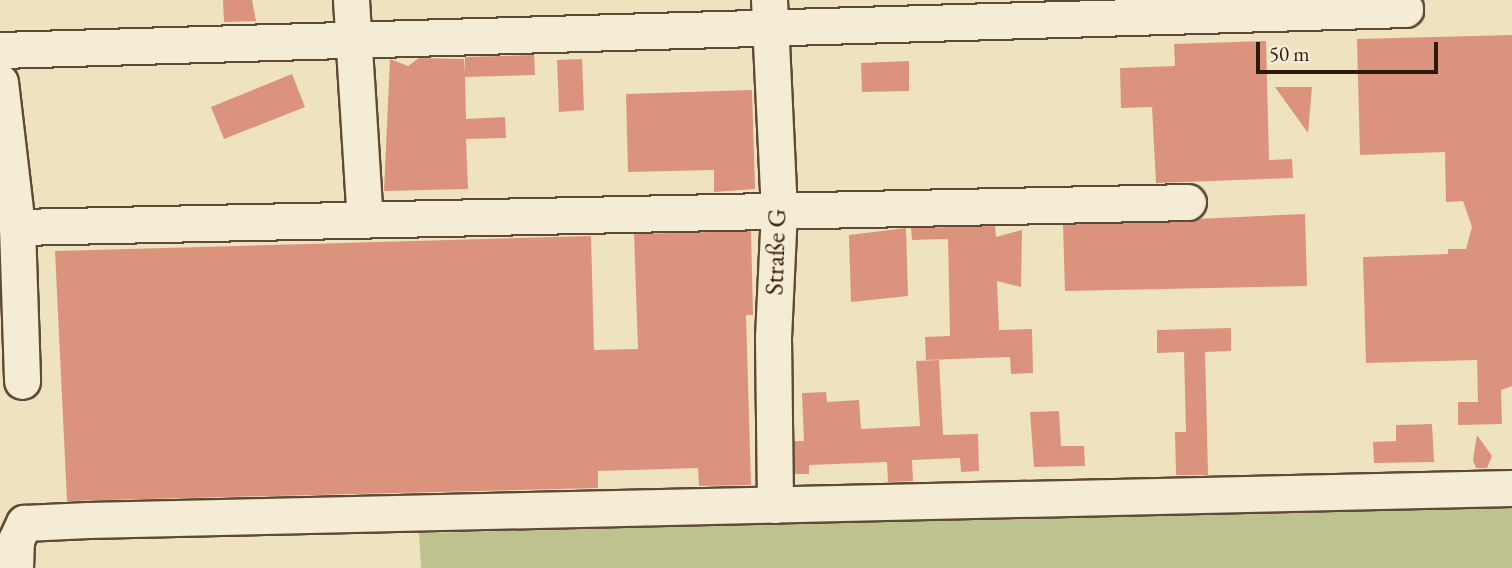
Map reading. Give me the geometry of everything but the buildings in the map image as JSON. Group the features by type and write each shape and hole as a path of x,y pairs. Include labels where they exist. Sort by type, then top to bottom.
{"lane":[{"path":"351,0 356,39 365,220"},
{"path":"0,50 356,39 770,14 1405,9"},
{"name":"Straße G","path":"770,14 779,210 772,338 775,505"},
{"path":"0,82 17,227 22,381"},
{"path":"17,227 1188,202"},
{"path":"15,568 16,540 24,523 1512,488"}],"green space":[{"path":"1512,507 1512,568 421,568 419,533"}]}
